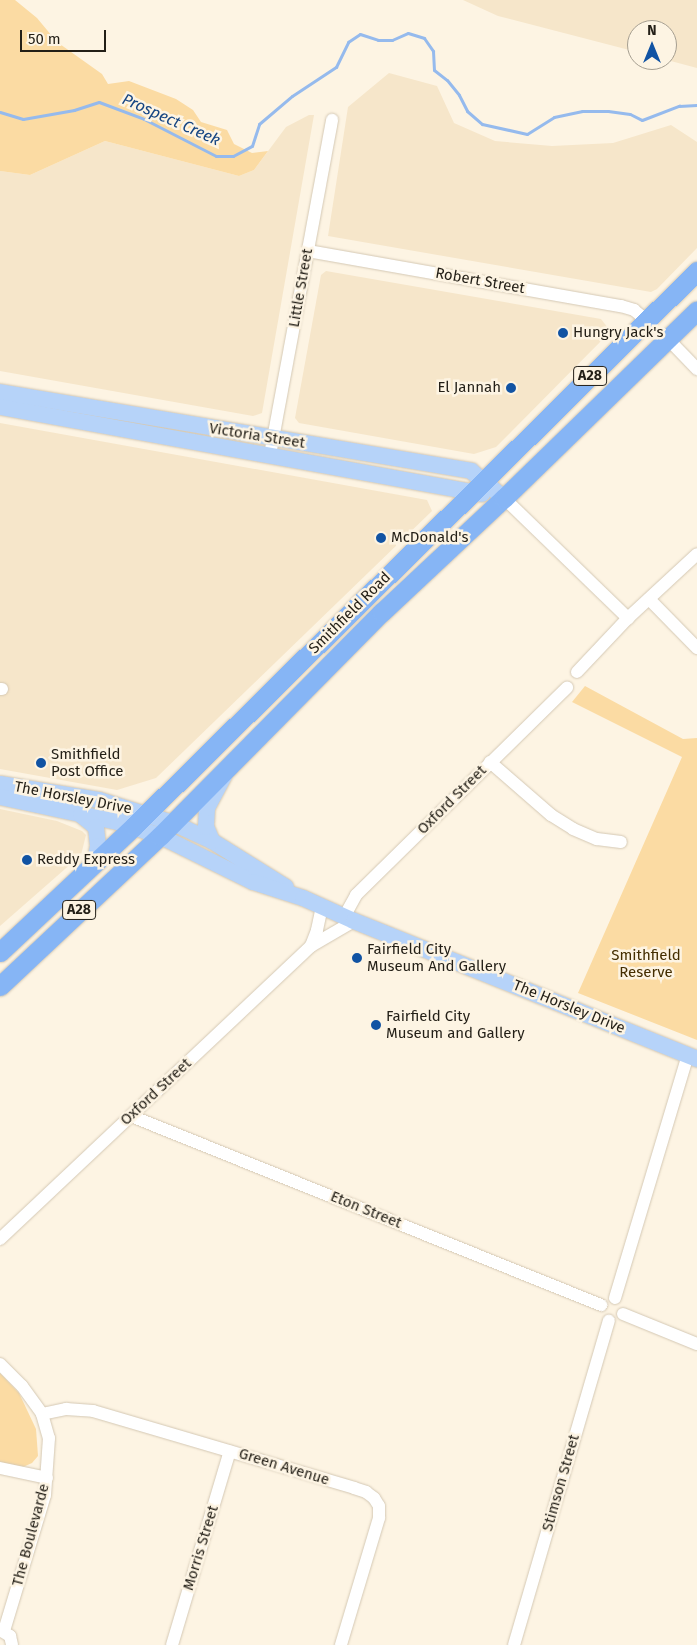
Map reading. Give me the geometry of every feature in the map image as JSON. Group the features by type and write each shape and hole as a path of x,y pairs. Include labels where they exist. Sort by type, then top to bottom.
{"highway":[{"name":"Smithfield Road","path":"0,952 140,820 697,271"},
{"name":"Smithfield Road","path":"0,986 167,829 382,612 504,498 697,310"}],"main road":[{"name":"Victoria Street","path":"0,392 471,471 478,486"},
{"name":"Victoria Street","path":"0,407 270,455 478,486 504,498"},
{"path":"212,841 206,827 207,808 232,762"},
{"name":"The Horsley Drive","path":"0,784 99,800 140,820 212,841 303,898"},
{"name":"The Horsley Drive","path":"0,797 77,812 140,820"},
{"path":"77,812 96,827 98,846 95,862"},
{"name":"The Horsley Drive","path":"167,829 253,882 303,898 349,919 692,1057"}],"street":[{"name":"Little Street","path":"270,455 332,120"},
{"name":"Robert Street","path":"308,251 621,306 634,310 647,321"},
{"path":"668,339 697,369"},
{"path":"504,498 628,618"},
{"path":"577,672 628,618 697,554"},
{"path":"649,600 697,648"},
{"name":"Oxford Street","path":"0,1239 310,946 349,919 356,895 567,688"},
{"path":"490,762 551,815 572,829 597,839 621,842"},
{"name":"Oxford Street","path":"310,946 317,930 322,907"},
{"path":"615,1298 692,1057"},
{"name":"Eton Street","path":"131,1116 601,1305"},
{"path":"607,1298 615,1298 620,1303 623,1314 619,1320 609,1321 602,1313 601,1305 607,1298"},
{"path":"623,1314 697,1344"},
{"name":"Stimson Street","path":"514,1645 609,1321"},
{"name":"The Boulevarde","path":"0,1364 22,1386 42,1414 49,1438 45,1495 2,1630"},
{"name":"Green Avenue","path":"42,1414 66,1409 93,1411 354,1488 374,1498 379,1506 379,1518 341,1645"},
{"name":"Morris Street","path":"172,1645 230,1451"},
{"path":"0,1468 47,1478"},
{"path":"2,1630 10,1636 12,1645"}],"shaded area":[{"path":"463,0 697,0 697,68 677,63 677,20 627,20 627,49 498,16"},
{"path":"389,73 437,86 454,123 495,141 552,146 613,143 671,125 697,142 697,248 657,289 651,292 328,236 348,107"},
{"path":"309,115 314,115 262,413 253,416 0,371 0,171 30,175 105,141 239,176 254,170 286,127"},
{"path":"326,271 601,319 608,328 608,334 496,447 474,454 299,423 295,418 321,275"},
{"path":"0,423 427,500 432,511 156,778 117,790 0,769"},
{"path":"0,809 57,821 82,831 86,835 81,855 0,926"}],"green space":[{"path":"0,0 15,0 37,18 57,42 102,74 108,84 129,81 176,99 193,110 201,122 227,130 234,144 252,153 268,151 254,170 239,176 105,141 30,175 0,171"},
{"name":"Smithfield Reserve","path":"585,686 683,739 697,738 697,1040 578,993 682,757 572,702"},
{"path":"0,1373 19,1393 36,1429 38,1456 32,1463 23,1467 0,1463"}],"waterway":[{"name":"Prospect Creek","path":"0,112 23,119 74,110 99,102 144,119 216,156 233,156 252,146 259,124 292,96 336,67 348,42 360,34 378,40 392,40 408,33 424,38 433,51 434,70 447,80 459,95 467,111 482,124 527,134 554,117 582,111 608,111 630,114 642,120 679,106 697,105"}],"place":[{"name":"Hungry Jack's","path":"563,333"},
{"name":"El Jannah","path":"511,388"},
{"name":"McDonald's","path":"381,538"},
{"name":"Smithfield Post Office","path":"41,763"},
{"name":"Reddy Express","path":"27,860"},
{"name":"Fairfield City Museum And Gallery","path":"357,958"},
{"name":"Fairfield City Museum and Gallery","path":"376,1025"}]}
